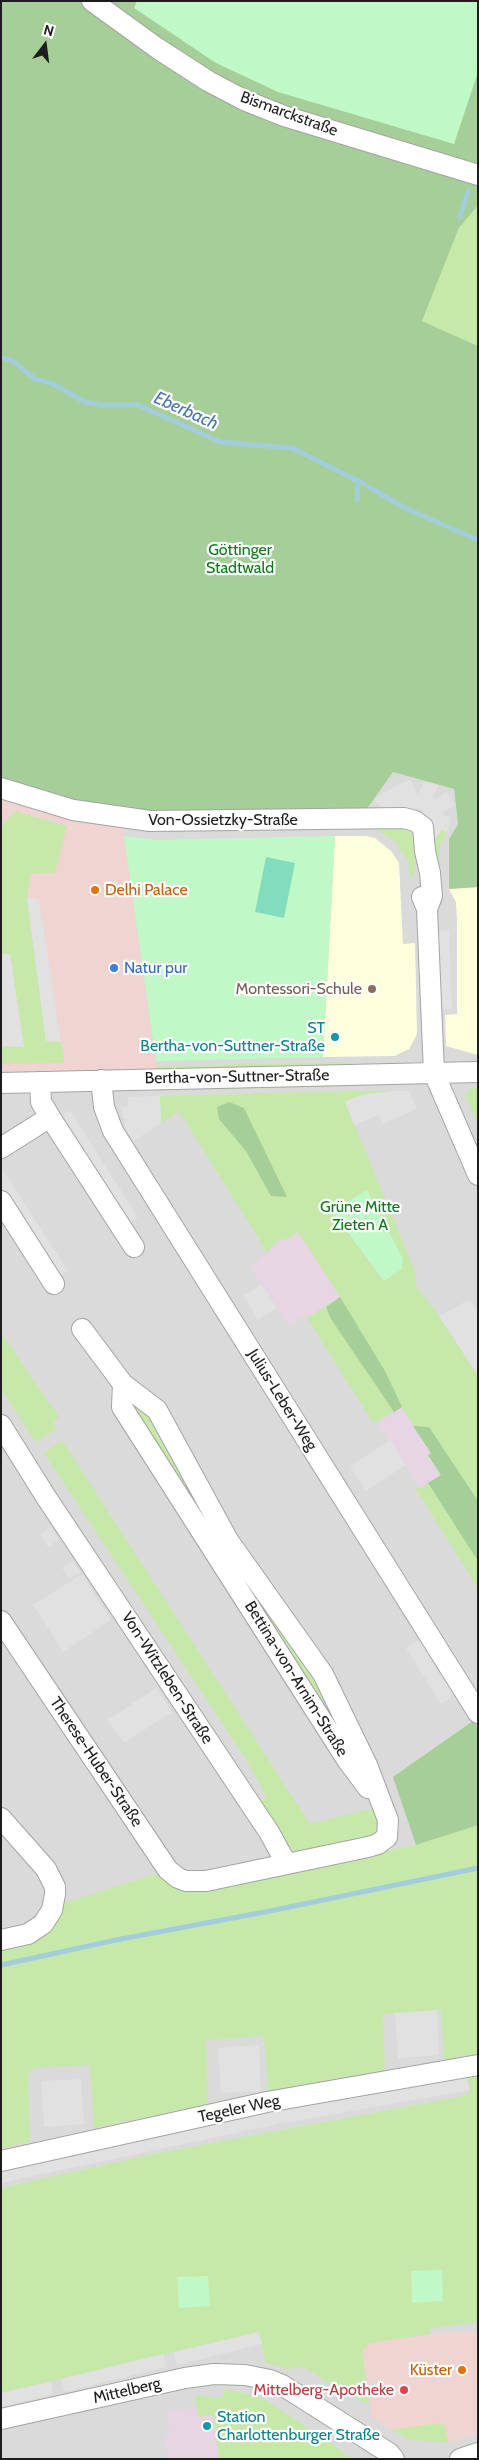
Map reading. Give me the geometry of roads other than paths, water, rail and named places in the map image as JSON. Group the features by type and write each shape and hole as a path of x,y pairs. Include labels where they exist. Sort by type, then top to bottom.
{"street":[{"name":"Bismarckstraße","path":"92,1 157,48 208,81 244,100 284,116 478,175"},
{"name":"Von-Ossietzky-Straße","path":"1,788 73,810 150,821 404,818 414,821 423,827 432,896 427,909 434,1073"},
{"path":"478,1072 434,1073 478,1175"},
{"name":"Bertha-von-Suttner-Straße","path":"1,1083 434,1073"},
{"name":"Julius-Leber-Weg","path":"101,1080 104,1107 113,1131 478,1713"},
{"path":"40,1082 41,1102 134,1247"},
{"path":"1,1148 50,1117"},
{"path":"1,1201 54,1284"},
{"name":"Bettina-von-Arnim-Straße","path":"82,1329 123,1384 156,1410 220,1544"},
{"name":"Bettina-von-Arnim-Straße","path":"123,1384 122,1407 220,1544 323,1674 367,1765 383,1807 389,1830 387,1836 378,1844 286,1863"},
{"name":"Von-Witzleben-Straße","path":"1,1425 46,1497 269,1832 286,1863"},
{"name":"Therese-Huber-Straße","path":"1,1621 168,1870 186,1881 206,1881 286,1863"},
{"path":"1,1818 20,1838 52,1878 55,1894 48,1917 42,1924 28,1934 1,1940"},
{"name":"Tegeler Weg","path":"1,2161 267,2102 478,2065"},
{"name":"Mittelberg","path":"1,2419 184,2378 214,2374 255,2376 282,2385 389,2453 394,2459"},
{"path":"255,2376 380,2459"},
{"path":"460,2459 478,2453"}],"waterway":[{"path":"460,217 468,191"},
{"name":"Eberbach","path":"1,357 13,361 35,379 53,384 85,402 102,405 138,405 220,442 292,448 364,484"},
{"path":"357,500 358,480"},
{"name":"Eberbach","path":"369,487 405,508 478,540"},
{"path":"1,1965 116,1940 270,1911 478,1868"}],"place":[{"name":"Delhi Palace","path":"95,890"},
{"name":"Natur pur","path":"114,968"},
{"name":"Montessori-Schule","path":"372,989"},
{"name":"ST Bertha-von-Suttner-Straße","path":"335,1037"},
{"name":"Küster","path":"462,2370"},
{"name":"Mittelberg-Apotheke","path":"404,2390"},
{"name":"Station Charlottenburger Straße","path":"207,2426"}],"park label":[{"name":"Göttinger Stadtwald","path":"240,559"},
{"name":"Grüne Mitte Zieten A","path":"360,1216"}]}
